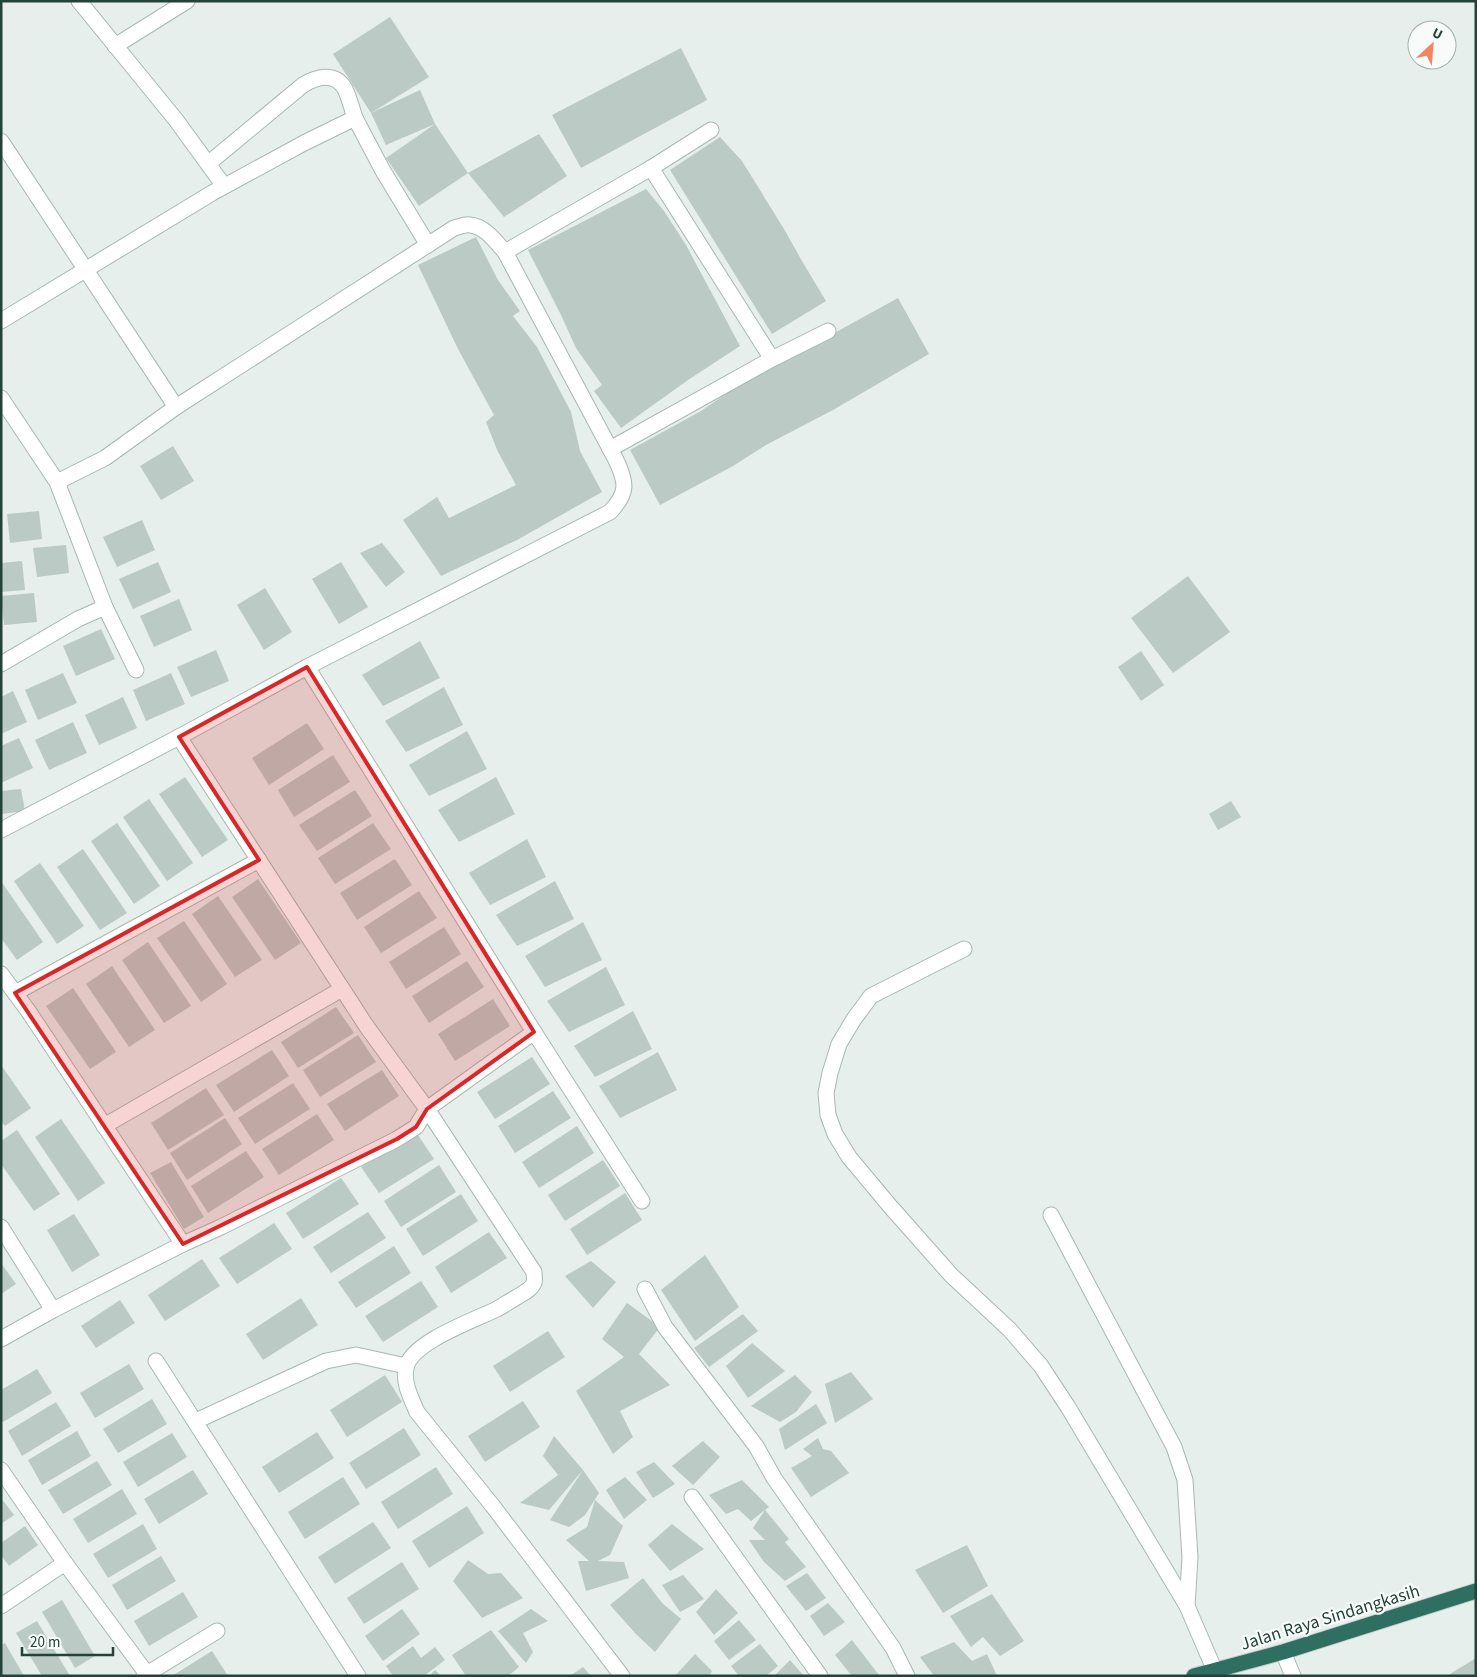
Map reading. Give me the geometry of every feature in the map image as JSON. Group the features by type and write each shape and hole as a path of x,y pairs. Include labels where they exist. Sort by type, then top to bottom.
{"highway":[{"name":"Jalan Raya Sindangkasih","path":"1194,1676 1283,1652 1476,1591"}],"street":[{"path":"79,1 176,120 224,186"},
{"path":"115,46 187,1"},
{"path":"209,163 303,85 314,78 325,76 336,81 344,88 355,118 383,170 428,245"},
{"path":"1,321 224,186 355,118"},
{"path":"505,252 651,168 711,130"},
{"path":"1,141 176,407"},
{"path":"651,168 772,360"},
{"path":"1,830 307,667 610,512 624,494 625,483 610,449 505,252 480,228 469,225 454,228 176,407 105,458 56,482"},
{"path":"610,449 828,331"},
{"path":"1,398 56,482 106,607 136,670"},
{"path":"1,664 78,619 106,607"},
{"path":"307,667 534,1032 642,1201"},
{"path":"178,737 367,1027 427,1110 534,1272 534,1284 530,1289 498,1308 426,1344 413,1355 406,1366 406,1380 410,1397 417,1412 492,1505 622,1676"},
{"path":"15,993 259,860"},
{"path":"964,949 870,996 839,1044 827,1086 828,1115 835,1134 849,1157 889,1206 951,1275 1010,1330 1041,1366 1068,1407 1187,1606 1215,1671"},
{"path":"1,974 183,1244"},
{"path":"104,1126 342,989"},
{"path":"1,1339 53,1310 183,1244 397,1139 416,1127 427,1110 534,1032"},
{"path":"1052,1215 1174,1447 1185,1480 1190,1557 1187,1606"},
{"path":"1,1227 53,1310"},
{"path":"646,1289 665,1327 756,1446 774,1478 894,1648 907,1676"},
{"path":"196,1421 326,1361 342,1356 356,1355 406,1366"},
{"path":"156,1361 358,1676"},
{"path":"1,1470 146,1675 216,1631"},
{"path":"692,1497 820,1676"},
{"path":"1,1606 65,1563"},
{"path":"1283,1652 1293,1676"}],"highlighted area":[{"path":"307,667 534,1032 427,1109 416,1127 397,1139 183,1244 15,993 259,860 179,737"}],"building":[{"path":"390,17 429,77 371,113 333,54"},
{"path":"681,48 707,100 581,168 552,115"},
{"path":"420,90 435,124 386,145 371,113"},
{"path":"435,124 468,173 419,206 386,158"},
{"path":"539,134 567,176 504,217 468,173"},
{"path":"720,137 742,161 826,301 772,334 670,170"},
{"path":"646,189 664,211 686,245 740,346 688,380 621,428 594,391 602,385 576,348 528,250"},
{"path":"476,237 498,280 520,311 513,316 537,347 571,412 580,451 602,492 517,540 441,576 403,520 437,497 449,518 516,485 498,452 486,422 494,415 458,349 418,265"},
{"path":"898,298 929,354 833,410 766,445 733,466 660,505 630,450 701,411 736,387"},
{"path":"173,446 194,481 161,500 140,466"},
{"path":"39,511 42,539 10,543 7,514"},
{"path":"142,520 155,550 117,567 103,537"},
{"path":"382,543 405,572 386,587 360,553"},
{"path":"66,545 69,573 37,577 33,548"},
{"path":"22,561 25,590 1,592 1,563"},
{"path":"158,562 171,592 133,609 119,579"},
{"path":"341,562 368,607 339,624 312,579"},
{"path":"1188,576 1230,632 1173,673 1131,618"},
{"path":"265,588 292,632 264,650 237,605"},
{"path":"34,593 37,622 4,625 1,596"},
{"path":"179,599 192,630 154,647 140,616"},
{"path":"101,629 115,659 76,676 63,646"},
{"path":"420,641 440,678 383,706 362,675"},
{"path":"216,650 229,681 191,697 177,667"},
{"path":"1141,651 1164,685 1141,701 1118,667"},
{"path":"63,673 77,703 38,720 25,690"},
{"path":"171,673 185,704 146,721 133,690"},
{"path":"444,687 463,725 406,752 385,721"},
{"path":"13,691 27,722 1,734 1,697"},
{"path":"123,697 137,728 99,745 85,715"},
{"path":"73,722 87,753 49,770 35,740"},
{"path":"307,723 324,749 269,785 252,758"},
{"path":"467,731 487,769 429,796 409,765"},
{"path":"19,738 33,768 1,783 1,746"},
{"path":"333,755 350,782 294,817 278,790"},
{"path":"185,777 228,840 202,857 159,794"},
{"path":"496,777 515,814 459,842 438,810"},
{"path":"21,789 25,811 1,814 1,791"},
{"path":"355,790 372,816 317,851 299,825"},
{"path":"149,799 193,863 167,881 123,817"},
{"path":"1231,801 1241,817 1218,830 1209,814"},
{"path":"117,823 160,886 134,904 91,841"},
{"path":"373,823 391,849 335,884 318,858"},
{"path":"527,839 546,877 490,905 469,873"},
{"path":"83,849 127,913 100,930 57,867"},
{"path":"395,859 412,885 357,920 340,893"},
{"path":"40,863 84,926 57,944 14,881"},
{"path":"258,879 301,943 275,960 232,897"},
{"path":"1,881 43,942 17,960 1,938"},
{"path":"555,881 574,919 517,946 496,915"},
{"path":"419,891 437,918 381,953 364,927"},
{"path":"218,896 262,960 235,977 192,914"},
{"path":"184,921 227,984 201,1002 157,938"},
{"path":"583,922 602,960 545,987 525,956"},
{"path":"444,927 461,954 406,989 389,962"},
{"path":"148,942 191,1006 164,1023 122,960"},
{"path":"467,961 484,987 429,1023 412,996"},
{"path":"112,966 155,1030 129,1047 86,984"},
{"path":"606,967 625,1005 569,1032 547,1001"},
{"path":"73,988 116,1052 90,1069 46,1006"},
{"path":"493,999 510,1026 455,1061 438,1034"},
{"path":"336,1007 354,1033 298,1068 281,1042"},
{"path":"633,1011 652,1049 595,1077 574,1046"},
{"path":"358,1035 376,1062 320,1097 303,1070"},
{"path":"272,1050 289,1076 234,1112 216,1085"},
{"path":"658,1052 677,1090 620,1118 599,1086"},
{"path":"532,1057 550,1084 495,1119 477,1092"},
{"path":"1,1065 31,1108 5,1126 1,1121"},
{"path":"382,1070 399,1096 345,1131 327,1104"},
{"path":"293,1083 310,1109 255,1144 238,1118"},
{"path":"206,1088 224,1115 168,1150 151,1123"},
{"path":"553,1091 571,1118 515,1153 498,1126"},
{"path":"317,1114 334,1140 279,1175 262,1149"},
{"path":"225,1118 242,1144 187,1180 170,1153"},
{"path":"61,1119 105,1183 78,1201 35,1137"},
{"path":"577,1126 594,1153 539,1188 522,1162"},
{"path":"17,1130 60,1194 34,1211 1,1164 1,1141"},
{"path":"416,1132 434,1159 379,1193 361,1167"},
{"path":"246,1151 264,1177 208,1213 191,1186"},
{"path":"603,1160 620,1186 565,1221 548,1195"},
{"path":"171,1162 204,1217 184,1229 150,1173"},
{"path":"439,1165 456,1192 401,1227 384,1201"},
{"path":"341,1178 359,1204 303,1239 286,1213"},
{"path":"625,1193 642,1220 587,1255 570,1229"},
{"path":"461,1194 478,1221 423,1256 406,1229"},
{"path":"368,1212 386,1238 331,1273 313,1247"},
{"path":"74,1214 100,1255 72,1272 47,1230"},
{"path":"274,1223 292,1249 237,1284 219,1258"},
{"path":"489,1232 507,1258 451,1293 435,1267"},
{"path":"394,1246 411,1273 356,1308 338,1282"},
{"path":"705,1255 739,1307 695,1341 661,1290"},
{"path":"202,1259 220,1286 165,1321 148,1295"},
{"path":"591,1261 616,1282 593,1308 565,1276"},
{"path":"1,1263 16,1284 1,1294"},
{"path":"421,1281 438,1307 383,1342 365,1316"},
{"path":"301,1298 318,1325 263,1360 246,1334"},
{"path":"120,1300 135,1323 96,1348 81,1326"},
{"path":"627,1303 660,1327 639,1354 670,1385 620,1411 633,1437 613,1454 576,1391 624,1357 602,1339"},
{"path":"743,1314 758,1331 709,1367 694,1348"},
{"path":"548,1331 565,1357 510,1392 493,1366"},
{"path":"752,1343 785,1371 748,1398 726,1366"},
{"path":"129,1364 144,1389 95,1418 80,1393"},
{"path":"37,1369 52,1393 3,1422 1,1419 1,1390"},
{"path":"851,1372 873,1399 835,1423 825,1384"},
{"path":"385,1375 402,1402 347,1437 330,1410"},
{"path":"795,1375 812,1392 796,1412 780,1422 751,1406"},
{"path":"152,1399 167,1424 118,1453 103,1429"},
{"path":"523,1401 540,1427 485,1462 468,1436"},
{"path":"56,1402 71,1426 22,1456 8,1431"},
{"path":"816,1404 827,1423 785,1450 779,1429"},
{"path":"404,1428 421,1455 366,1489 349,1463"},
{"path":"77,1431 91,1456 42,1485 28,1460"},
{"path":"317,1432 334,1458 279,1493 262,1467"},
{"path":"172,1433 187,1457 138,1487 123,1462"},
{"path":"554,1436 583,1470 549,1510 520,1503 558,1475 543,1456"},
{"path":"818,1438 823,1449 831,1451 849,1473 811,1497 791,1468 812,1456 803,1449"},
{"path":"703,1441 720,1457 693,1485 672,1466"},
{"path":"97,1461 112,1485 63,1514 48,1490"},
{"path":"654,1462 675,1484 653,1498 636,1472"},
{"path":"436,1467 453,1494 398,1529 381,1502"},
{"path":"193,1470 208,1494 159,1524 144,1499"},
{"path":"583,1470 599,1493 585,1515 569,1527 550,1520"},
{"path":"343,1477 360,1504 305,1539 288,1512"},
{"path":"625,1477 647,1500 624,1519 606,1490"},
{"path":"742,1480 769,1507 751,1521 738,1509 726,1514 709,1495"},
{"path":"122,1489 137,1514 88,1543 73,1519"},
{"path":"1,1498 14,1515 1,1524"},
{"path":"595,1500 623,1526 610,1555 598,1561 624,1562 629,1578 586,1591 578,1561 589,1561 566,1540 587,1527"},
{"path":"467,1506 484,1533 429,1568 412,1541"},
{"path":"765,1510 789,1539 785,1542 806,1567 785,1581 764,1562 749,1540 765,1540 753,1528"},
{"path":"373,1522 391,1548 335,1584 318,1557"},
{"path":"143,1524 157,1549 108,1578 93,1554"},
{"path":"672,1524 704,1549 670,1571 648,1545"},
{"path":"25,1526 38,1545 9,1566 1,1555 1,1543"},
{"path":"967,1545 988,1586 943,1613 915,1570"},
{"path":"161,1556 176,1581 127,1610 112,1585"},
{"path":"468,1560 488,1574 501,1573 523,1598 482,1618 453,1581"},
{"path":"402,1562 419,1589 364,1624 347,1598"},
{"path":"807,1573 826,1598 806,1611 786,1586"},
{"path":"683,1575 704,1599 680,1612 662,1585"},
{"path":"643,1578 662,1603 681,1619 655,1652 610,1605"},
{"path":"716,1589 738,1613 714,1635 696,1612"},
{"path":"183,1592 198,1617 149,1646 134,1621"},
{"path":"992,1594 1024,1641 1000,1656 983,1637 971,1647 950,1616"},
{"path":"62,1600 95,1656 75,1668 42,1612"},
{"path":"828,1603 845,1622 824,1636 810,1616"},
{"path":"402,1609 420,1634 383,1661 365,1636"},
{"path":"531,1609 548,1621 523,1633 533,1652 526,1663 498,1631"},
{"path":"739,1620 756,1640 729,1660 714,1641"},
{"path":"37,1621 70,1676 42,1676 16,1633"},
{"path":"491,1630 519,1667 508,1676 466,1676 452,1655"},
{"path":"852,1640 879,1675 852,1676 835,1655"},
{"path":"954,1642 972,1661 987,1654 997,1676 934,1676 920,1657"},
{"path":"5,1643 24,1676 1,1676 1,1645"},
{"path":"760,1644 778,1666 766,1676 739,1676 731,1666"},
{"path":"413,1646 421,1658 435,1647 445,1660 424,1676 393,1676 386,1666"},
{"path":"212,1651 228,1676 172,1676"},
{"path":"695,1654 712,1671 709,1676 675,1676"},
{"path":"1476,1658 1476,1676 1451,1676 1450,1674"},
{"path":"790,1660 804,1676 774,1676"},
{"path":"583,1667 591,1676 570,1676"},
{"path":"435,1670 441,1676 429,1676"}]}
